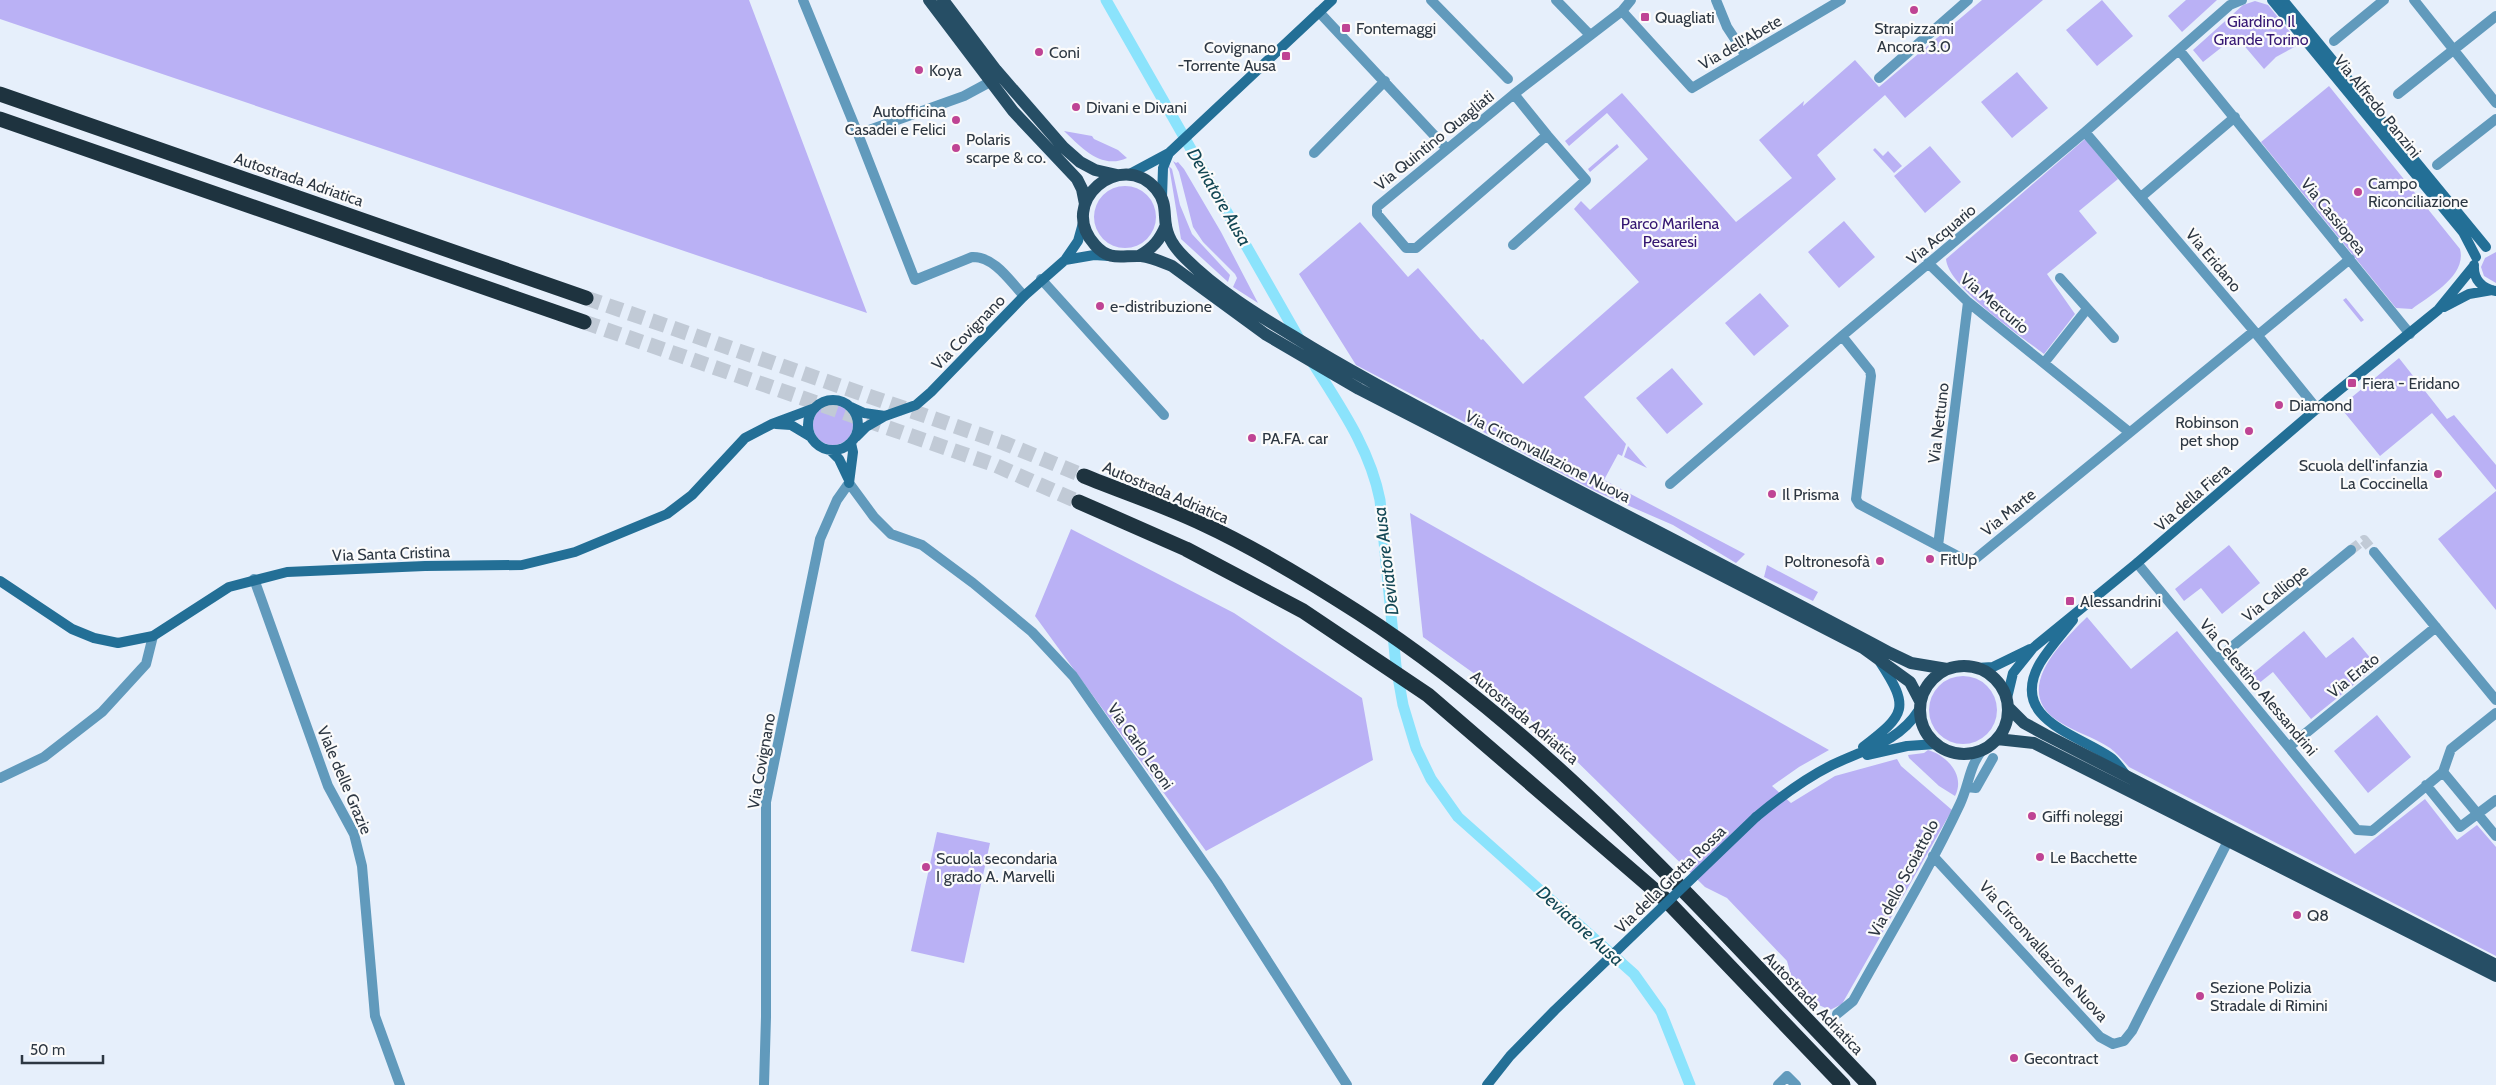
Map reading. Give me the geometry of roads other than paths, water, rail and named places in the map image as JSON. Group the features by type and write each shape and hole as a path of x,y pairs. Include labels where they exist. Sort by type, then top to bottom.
{"highway":[{"name":"Autostrada Adriatica","path":"0,94 586,298"},
{"path":"0,119 584,322"},
{"name":"Autostrada Adriatica","path":"1084,476 1201,523 1317,586 1361,614 1440,670 1565,773 1676,884 1869,1085"},
{"path":"1079,502 1194,553 1303,611 1428,695 1668,901 1844,1085"}],"main road":[{"path":"930,0 1013,111 1077,179 1082,189 1085,204 1083,223 1088,237 1098,248 1110,256"},
{"path":"944,0 996,70 1063,147 1080,162 1096,170 1142,178 1154,186 1162,197"},
{"path":"1085,204 1097,186 1122,175"},
{"name":"Via Circonvallazione Nuova","path":"1162,197 1167,211 1166,225 1168,236 1187,260 1264,319 1352,372 1911,663 1947,669 1956,666 1976,668"},
{"path":"1139,256 1152,249 1161,238 1166,225"},
{"name":"Via Circonvallazione Nuova","path":"1110,256 1124,258 1139,256 1156,259 1172,266 1265,334 1358,389 1876,656 1910,682 1920,706 1922,723 1927,735 1936,744"},
{"path":"1976,668 1996,679 2007,703 2024,723 2496,965"},
{"path":"1920,706 1930,682 1947,669"},
{"path":"1936,744 1959,754 1988,754 2005,724 2007,703"},
{"path":"1997,739 2034,743 2496,976"}],"street":[{"path":"803,0 915,280 972,257 981,257 990,261 1024,296"},
{"path":"1122,175 1169,153 1332,0"},
{"path":"1430,0 1508,79"},
{"path":"1556,0 1589,34"},
{"path":"1514,94 1589,34 1622,11 1631,0"},
{"path":"1716,0 1727,27 1746,56"},
{"name":"Via dell'Abete","path":"1622,11 1692,88 1841,0"},
{"path":"1879,78 1968,0"},
{"name":"Via Acquario","path":"1670,484 1928,263 2085,132 2232,3 2242,0"},
{"name":"Via Alfredo Panzini","path":"2272,0 2463,232 2474,262 2478,282 2494,290"},
{"name":"Via Alfredo Panzini","path":"2283,0 2491,245"},
{"path":"2334,41 2384,0"},
{"path":"2414,0 2496,103"},
{"path":"1319,12 1447,149"},
{"path":"2398,94 2496,16"},
{"name":"Via Cassiopea","path":"2178,50 2410,334"},
{"path":"1314,153 1385,81"},
{"path":"858,134 968,93 990,82"},
{"name":"Via Quintino Quagliati","path":"1513,245 1586,180 1514,94 1377,206 1377,214 1406,248 1416,248 1547,135"},
{"path":"2141,197 2234,117"},
{"path":"2437,165 2496,119"},
{"name":"Via Eridano","path":"2085,132 2256,333 2317,409"},
{"path":"1162,197 1163,168 1169,153"},
{"name":"Via Covignano","path":"854,440 866,427 886,416 908,408 923,398 1024,296 1065,260 1078,241 1083,223"},
{"name":"Via della Fiera","path":"2007,703 2014,673 2033,648 2137,563 2317,409 2438,310 2474,262 2491,245"},
{"path":"1065,260 1094,255 1110,256"},
{"name":"Via Marte","path":"1842,336 1870,371 1871,376 1856,499 1859,504 1967,561 1974,560 2129,432 2350,259"},
{"name":"Via Mercurio","path":"1928,263 1968,302 2129,432"},
{"path":"2060,278 2114,338"},
{"path":"1042,280 1164,415"},
{"name":"Via della Fiera","path":"2438,310 2469,294 2494,290"},
{"name":"Via Nettuno","path":"1938,546 1968,302"},
{"path":"2044,362 2087,309"},
{"path":"811,437 808,422 815,408 829,400 837,400 864,413 886,416"},
{"path":"849,483 858,421 851,407"},
{"name":"Via Santa Cristina","path":"0,581 72,629 94,638 118,643 153,636 230,587 254,579 287,572 425,566 522,565 574,552 668,514 692,495 745,438 772,424 815,408"},
{"path":"772,424 791,425 811,437 816,443 830,450 845,468 849,483"},
{"path":"830,450 838,450 854,440"},
{"name":"Via Covignano","path":"764,1085 766,1017 766,802 820,539 837,500 849,483"},
{"name":"Via Carlo Leoni","path":"849,483 874,517 891,534 922,545 973,583 1032,632 1073,676 1217,882 1347,1085"},
{"name":"Via Calliope","path":"2217,659 2352,550"},
{"path":"2374,552 2496,700"},
{"name":"Via Celestino Alessandrini","path":"2137,563 2358,830 2372,831 2426,786"},
{"name":"Viale delle Grazie","path":"254,579 328,786 354,834 362,866 374,1016 400,1085"},
{"path":"2083,607 2040,663 2033,682 2035,704 2040,714 2056,728 2111,758 2128,777"},
{"name":"Via Erato","path":"2290,746 2436,627"},
{"path":"0,778 44,757 102,712 146,664 153,636"},
{"name":"Via della Fiera","path":"1976,668 1993,667 2033,648"},
{"path":"1848,758 1895,721 1900,709 1900,696 1895,684 1876,656"},
{"name":"Via della Grotta Rossa","path":"1487,1085 1510,1056 1555,1010 1756,817 1793,787 1848,758 1895,737 1907,727 1920,706"},
{"path":"2496,713 2451,749 2443,772 2426,786 2460,827 2496,800"},
{"name":"Via della Grotta Rossa","path":"1848,758 1907,746 1936,744"},
{"path":"1967,787 1976,788 1988,754"},
{"name":"Via dello Scoiattolo","path":"1837,1014 1853,1002 1933,856 1967,787 1975,759 1988,754"},
{"path":"2443,772 2496,836"},
{"name":"Via Circonvallazione Nuova","path":"1933,856 2100,1037 2113,1044 2124,1040 2132,1031 2229,840"},
{"path":"1778,1085 1787,1076 1796,1085"}],"waterway":[{"name":"Deviatore Ausa","path":"1106,0 1301,342"},
{"name":"Deviatore Ausa","path":"1311,360 1352,427 1369,463 1375,481 1380,500 1396,666 1403,705 1416,748 1431,779 1458,817 1634,974 1661,1012 1690,1085"}],"tunnel":[{"path":"586,298 1004,443 1084,476"},
{"path":"584,322 995,465 1079,502"},
{"path":"2351,550 2364,540 2374,552"}],"place":[{"name":"Strapizzami Ancora 3.0","path":"1914,10"},
{"name":"Quagliati","path":"1645,17"},
{"name":"Fontemaggi","path":"1346,28"},
{"name":"Coni","path":"1039,52"},
{"name":"Covignano -Torrente Ausa","path":"1286,56"},
{"name":"Koya","path":"919,70"},
{"name":"Divani e Divani","path":"1076,107"},
{"name":"Autofficina Casadei e Felici","path":"956,120"},
{"name":"Polaris scarpe & co.","path":"956,148"},
{"name":"Campo Riconciliazione","path":"2358,192"},
{"name":"e-distribuzione","path":"1100,306"},
{"name":"Fiera - Eridano","path":"2352,383"},
{"name":"Diamond","path":"2279,405"},
{"name":"Robinson pet shop","path":"2249,431"},
{"name":"PA.FA. car","path":"1252,438"},
{"name":"Scuola dell'infanzia La Coccinella","path":"2438,474"},
{"name":"Il Prisma","path":"1772,494"},
{"name":"FitUp","path":"1930,559"},
{"name":"Poltronesofà","path":"1880,561"},
{"name":"Alessandrini","path":"2070,601"},
{"name":"Giffi noleggi","path":"2032,816"},
{"name":"Le Bacchette","path":"2040,857"},
{"name":"Scuola secondaria I grado A. Marvelli","path":"926,867"},
{"name":"Q8","path":"2297,915"},
{"name":"Sezione Polizia Stradale di Rimini","path":"2200,996"},
{"name":"Gecontract","path":"2014,1058"}],"park label":[{"name":"Giardino Il Grande Torino","path":"2261,30"},
{"name":"Parco Marilena Pesaresi","path":"1670,232"}]}
